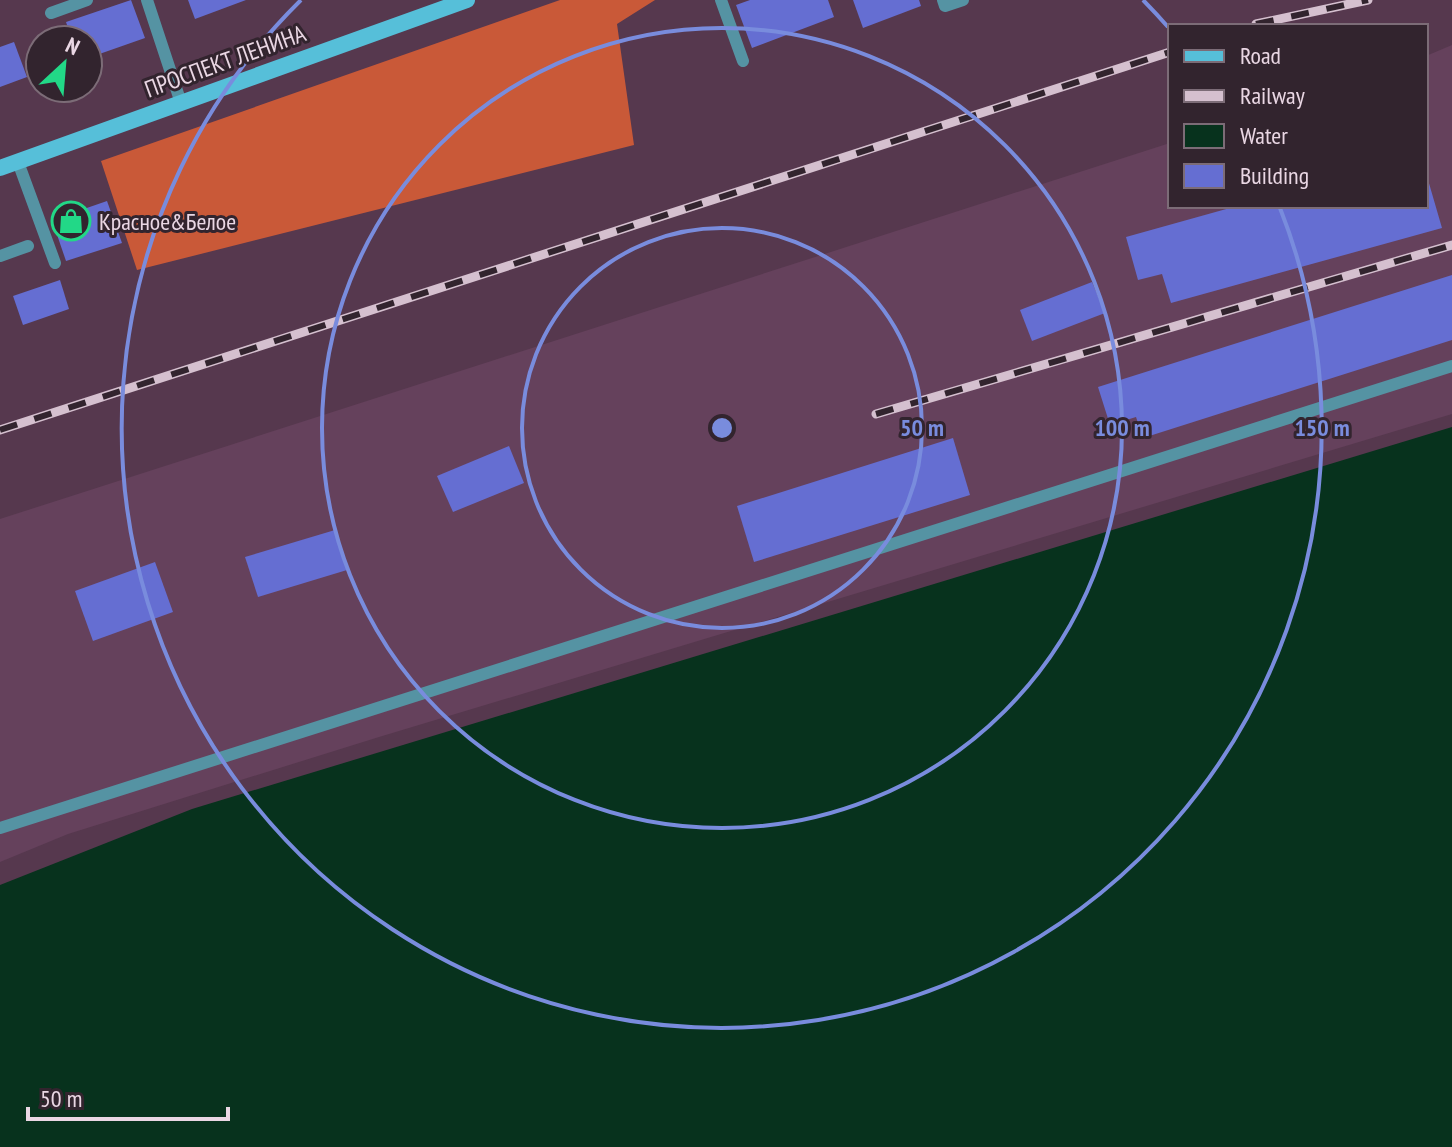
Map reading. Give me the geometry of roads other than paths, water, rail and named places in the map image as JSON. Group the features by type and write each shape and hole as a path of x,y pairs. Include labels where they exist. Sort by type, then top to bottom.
{"main road":[{"name":"ПРОСПЕКТ ЛЕНИНА","path":"0,168 467,0"}],"lane":[{"path":"51,13 87,0"},
{"path":"147,0 181,103"},
{"path":"721,0 743,61"},
{"path":"943,0 945,6 963,0"},
{"path":"18,162 55,263"},
{"path":"0,256 28,246"},
{"path":"0,828 1452,366"}],"water":[{"path":"1452,427 1452,1147 0,1147 0,885 192,809"}],"railway":[{"path":"1256,24 1368,0"},
{"path":"0,430 1168,53"},
{"path":"876,414 1452,245"}],"place":[{"name":"Красное&Белое","path":"71,221"}]}
